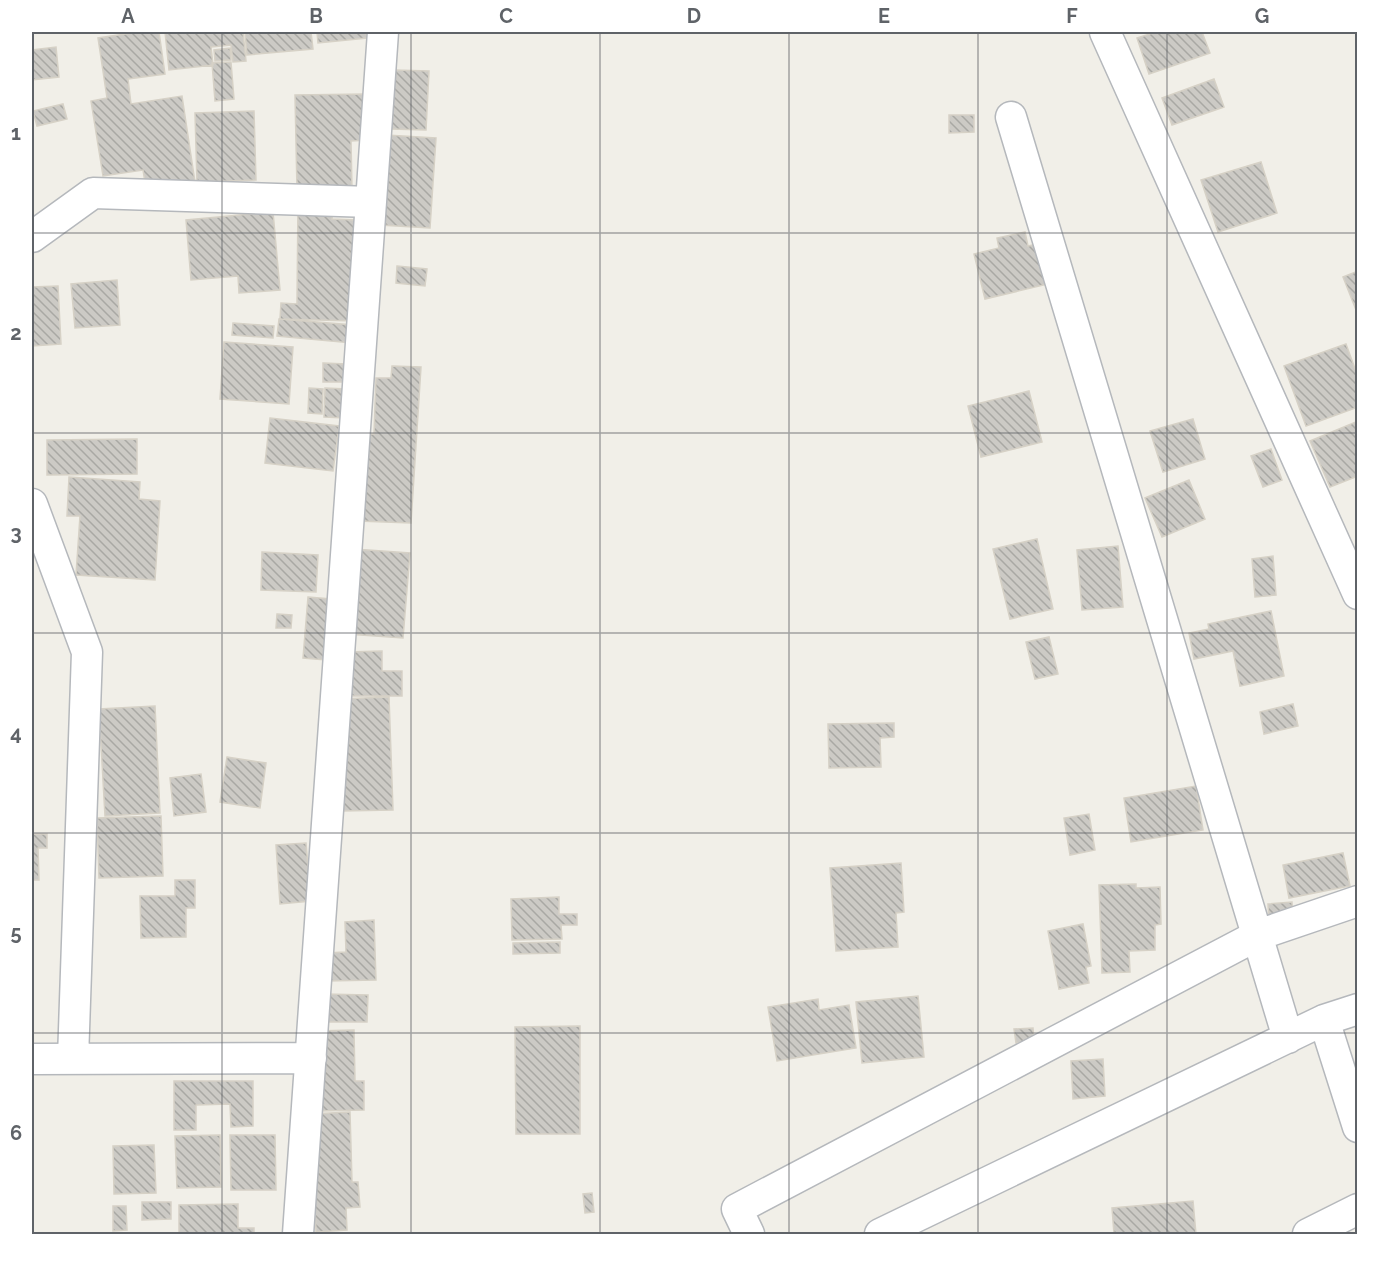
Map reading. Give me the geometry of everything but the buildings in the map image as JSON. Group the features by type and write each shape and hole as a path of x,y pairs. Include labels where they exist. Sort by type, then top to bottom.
{"street":[{"path":"298,1234 383,32"},
{"path":"1105,32 1358,594"},
{"path":"1011,117 1288,1038"},
{"path":"32,237 93,193 371,202"},
{"path":"32,504 87,652 73,1059"},
{"path":"749,1234 737,1209 1258,935 1358,901"},
{"path":"880,1234 1324,1020 1358,1009"},
{"path":"1324,1020 1358,1127"},
{"path":"32,1059 311,1058"},
{"path":"1308,1234 1358,1209"}]}
